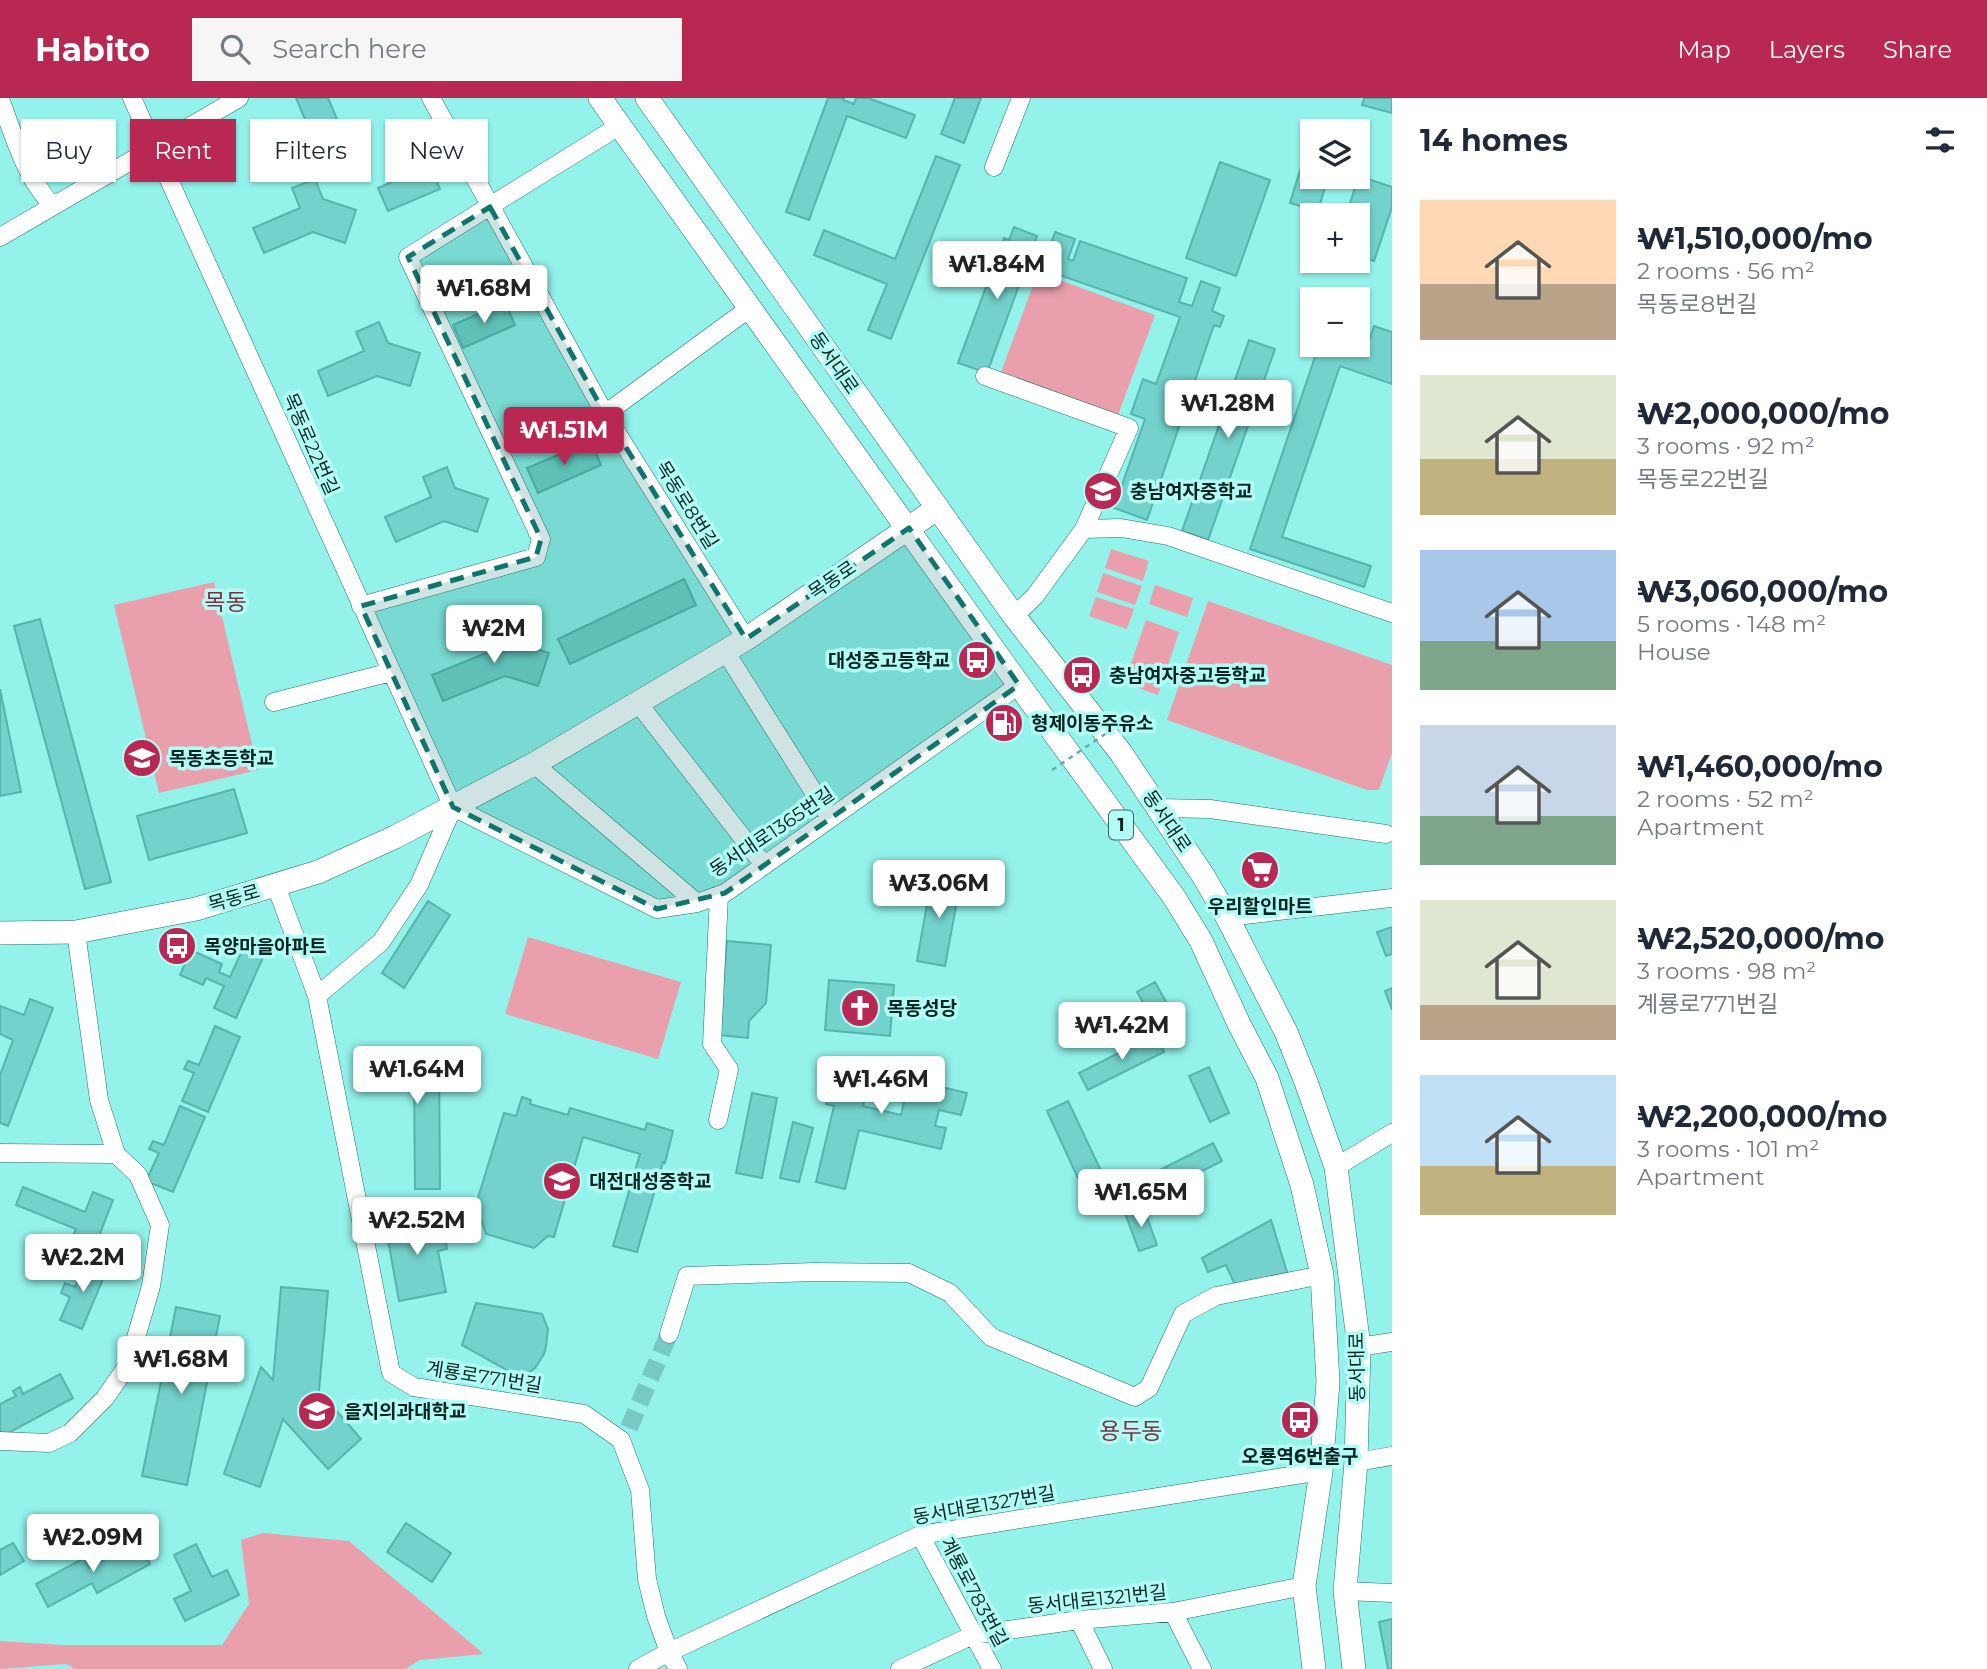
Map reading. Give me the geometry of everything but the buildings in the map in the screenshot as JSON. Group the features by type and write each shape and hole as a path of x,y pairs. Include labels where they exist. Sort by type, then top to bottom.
{"main road":[{"name":"동서대로","path":"600,98 1019,685 1174,897 1201,940 1267,1078 1303,1185 1322,1275 1328,1382 1321,1471 1304,1586 1314,1669"},
{"name":"동서대로","path":"648,98 1014,616 1121,753 1204,877 1286,1032 1336,1167 1359,1347 1356,1462 1345,1591 1354,1669"},
{"name":"목동로","path":"0,933 76,932 196,909 318,872 453,807 534,764 725,652 938,508"}],"street":[{"name":"목동로22번길","path":"132,98 142,119"},
{"path":"203,119 239,98"},
{"name":"목동로8번길","path":"431,98 605,414 746,639"},
{"path":"994,167 1021,98"},
{"path":"1,108 25,167 43,196 53,206"},
{"path":"361,606 536,557 541,539 408,257 619,126"},
{"path":"0,237 130,161"},
{"name":"목동로22번길","path":"171,182 453,807"},
{"path":"605,414 751,307"},
{"path":"985,376 1129,428 1084,529 1035,596 1014,616"},
{"path":"1084,529 1121,528 1168,536 1392,613"},
{"path":"725,652 830,818"},
{"path":"274,702 391,672"},
{"name":"동서대로1365번길","path":"453,807 657,909 697,903 725,893 1019,685"},
{"path":"638,703 764,865"},
{"path":"534,764 697,903"},
{"path":"317,996 381,942 419,885 453,807"},
{"path":"1157,808 1210,809 1386,834"},
{"name":"계룡로771번길","path":"276,886 317,996 391,1373 414,1387 584,1414 625,1434 640,1490 647,1579 656,1616 678,1669"},
{"path":"718,1120 729,1069 712,1044 719,895"},
{"path":"1227,917 1392,898"},
{"path":"0,1441 49,1443 70,1433 105,1398 128,1364 151,1286 160,1225 138,1175 116,1154 99,1100 76,932"},
{"path":"1336,1167 1392,1133"},
{"path":"0,1153 116,1154"},
{"path":"669,1334 687,1276 814,1272 909,1273 950,1293 991,1336 1135,1396 1149,1388 1183,1314 1216,1296 1322,1275"},
{"path":"1359,1347 1392,1342"},
{"path":"1356,1462 1392,1456"},
{"name":"동서대로1327번길","path":"638,1669 920,1535 1321,1471"},
{"name":"계룡로783번길","path":"920,1535 992,1669"},
{"name":"동서대로1321번길","path":"900,1669 973,1635 1079,1620 1173,1612 1304,1586"},
{"path":"1345,1591 1392,1593"},
{"path":"1173,1612 1202,1669"},
{"path":"1079,1620 1103,1669"}],"path":[{"path":"1052,770 1120,724"}],"highlighted area":[{"path":"490,207 605,414 746,639 909,528 1019,685 725,893 657,909 453,807 361,606 536,557 541,539 408,257"}],"shaded area":[{"path":"1038,272 1155,315 1118,415 1001,372"},
{"path":"1111,549 1149,561 1143,581 1105,568"},
{"path":"1103,573 1142,586 1135,605 1097,592"},
{"path":"214,582 258,770 159,793 114,605"},
{"path":"1155,585 1193,598 1187,617 1149,604"},
{"path":"1096,597 1134,609 1127,629 1089,616"},
{"path":"1208,601 1392,665 1392,753 1379,790 1367,790 1167,720"},
{"path":"1146,620 1179,632 1158,695 1124,683"},
{"path":"528,937 681,982 658,1059 505,1014"},
{"path":"263,1533 349,1541 484,1654 420,1660 405,1669 75,1669 66,1664 0,1669 0,1641 62,1645 222,1645 249,1604 241,1540"}],"tunnel":[{"path":"629,1428 669,1334"}],"place":[{"name":"충남여자중학교","path":"1103,491"},
{"name":"대성중고등학교","path":"977,660"},
{"name":"충남여자중고등학교","path":"1082,675"},
{"name":"형제이동주유소","path":"1004,723"},
{"name":"목동초등학교","path":"142,758"},
{"name":"우리할인마트","path":"1260,870"},
{"name":"목양마을아파트","path":"177,946"},
{"name":"목동성당","path":"860,1008"},
{"name":"대전대성중학교","path":"562,1181"},
{"name":"을지의과대학교","path":"317,1411"},
{"name":"오룡역6번출구","path":"1300,1420"}],"district":[{"name":"목동","path":"226,602"},
{"name":"용두동","path":"1131,1431"}]}
